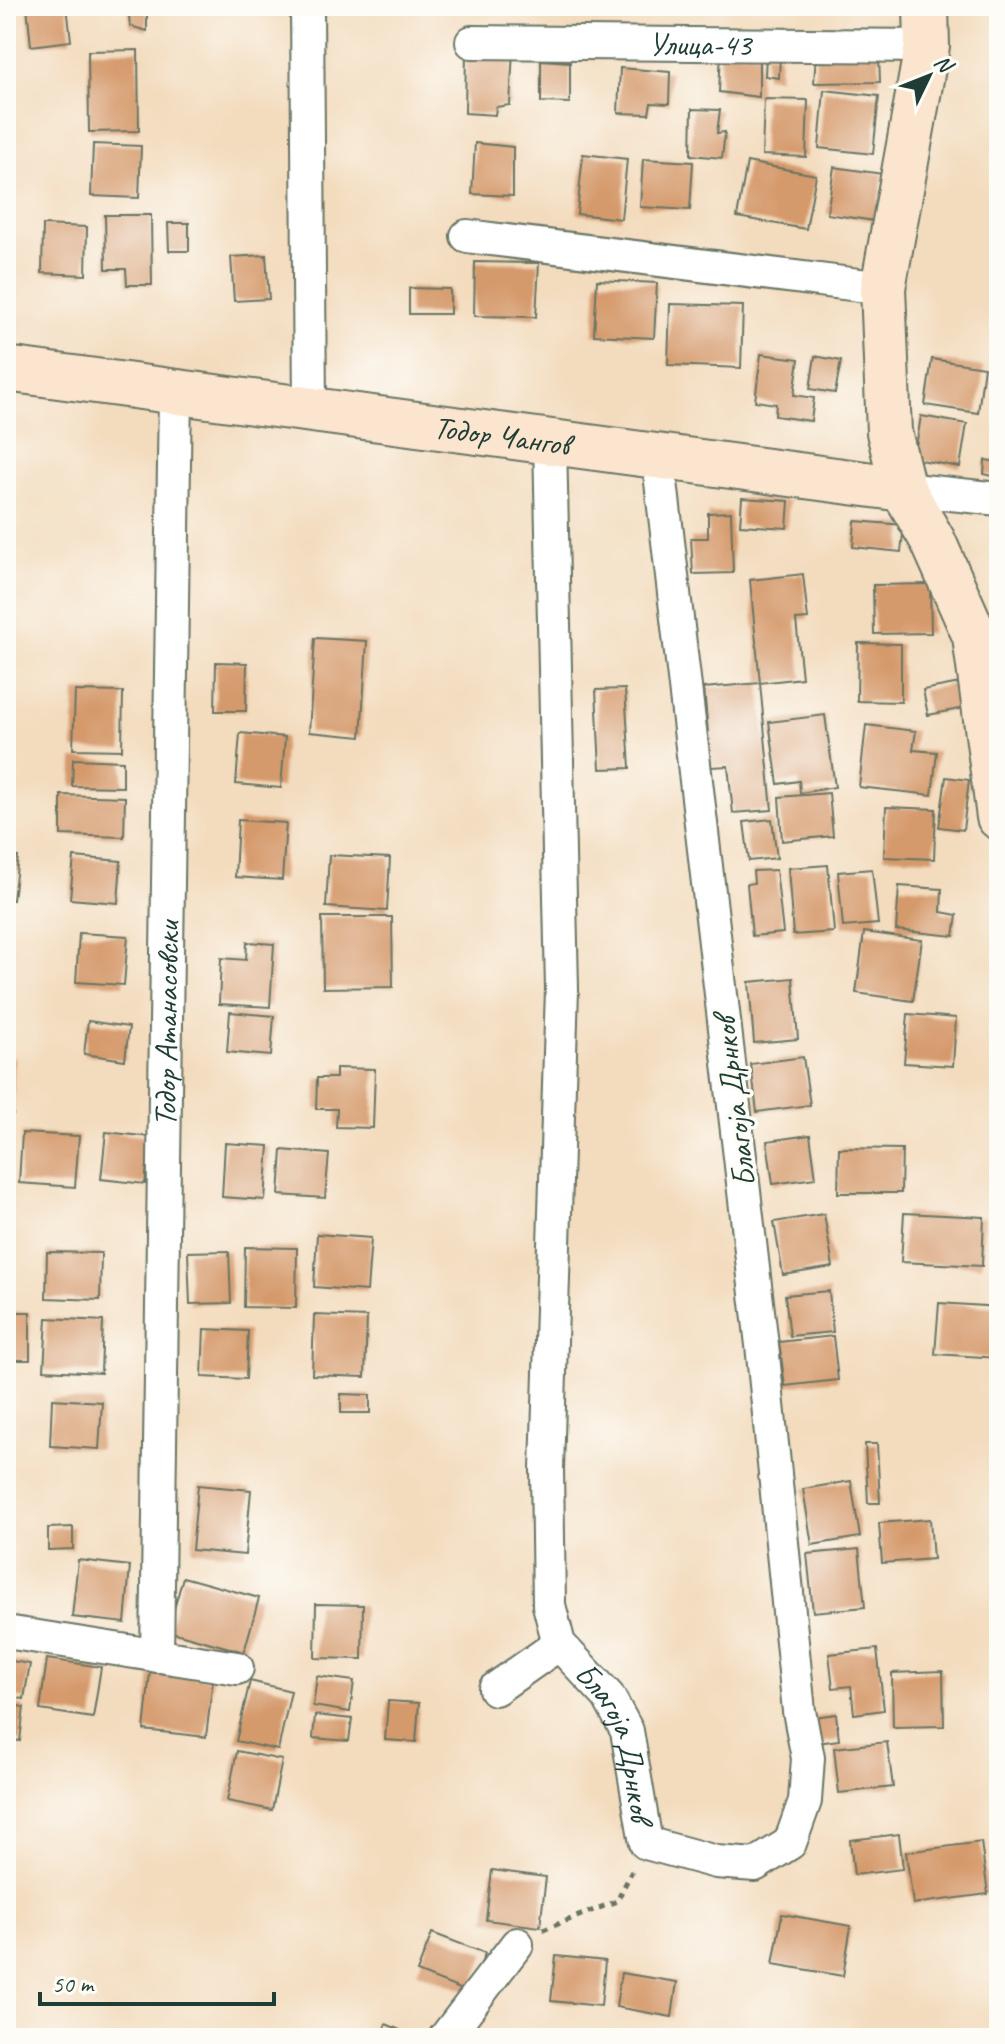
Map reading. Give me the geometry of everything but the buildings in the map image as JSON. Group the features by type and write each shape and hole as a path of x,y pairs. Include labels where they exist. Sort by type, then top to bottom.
{"street":[{"path":"307,6 310,410"},
{"path":"926,26 883,288 889,432 903,489 933,541 975,636 999,817"},
{"name":"Улица-43","path":"472,42 926,26"},
{"path":"467,236 883,288"},
{"name":"Тодор Чангов","path":"6,369 903,489 999,499"},
{"name":"Тодор Атанасовски","path":"157,1656 175,392"},
{"name":"Благоја Дрнков","path":"550,441 562,989 547,1469 549,1605 559,1644 608,1696 627,1731 646,1843 716,1862 755,1865 790,1843 805,1801 808,1758 799,1711 761,1329 658,456"},
{"path":"6,1632 237,1668"},
{"path":"495,1689 559,1644"},
{"path":"445,2038 517,1944"}],"path":[{"path":"517,1944 559,1921 617,1901 646,1843"}]}
